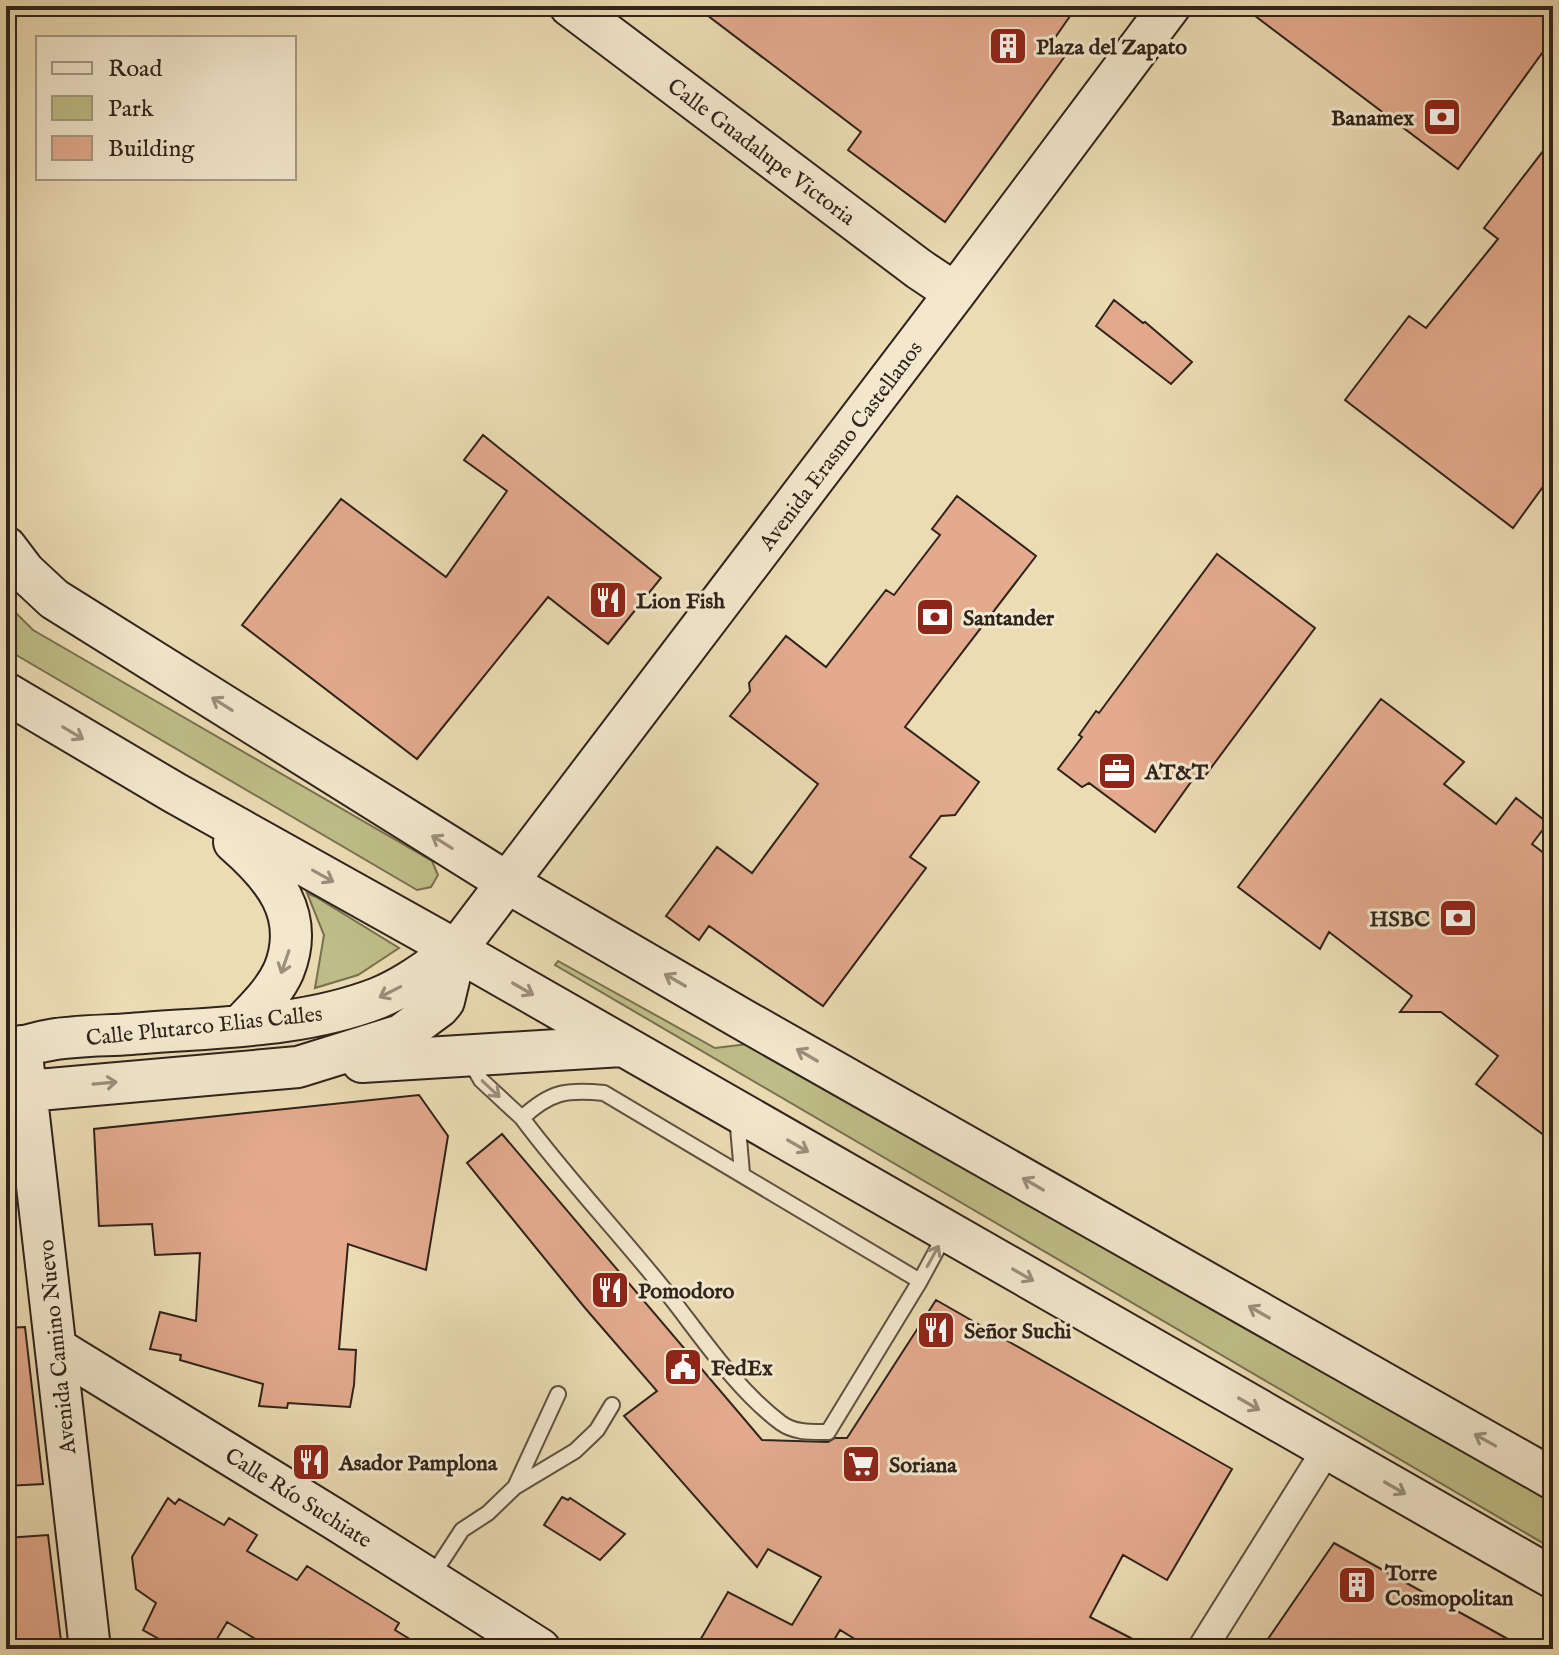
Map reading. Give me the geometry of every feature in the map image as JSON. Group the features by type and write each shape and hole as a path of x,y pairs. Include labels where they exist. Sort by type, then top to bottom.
{"main road":[{"name":"Calle Guadalupe Victoria","path":"570,6 955,293"},
{"name":"Avenida Erasmo Castellanos","path":"456,950 1170,6"},
{"path":"6,547 25,572 54,599 508,883 1553,1479"},
{"path":"6,693 175,793 456,950 1553,1578"},
{"path":"175,793 268,873 282,894 290,920 290,948 283,972 270,993 242,1024"},
{"name":"Calle Plutarco Elias Calles","path":"14,1050 68,1039 292,1019 348,1008 380,997 409,982 456,950"},
{"name":"Calle Plutarco Elias Calles","path":"17,1088 298,1067 401,1035 444,1001 456,950"},
{"path":"298,1067 622,1046"},
{"name":"Avenida Camino Nuevo","path":"14,1050 98,1643"},
{"name":"Calle Río Suchiate","path":"56,1348 540,1649"}],"street":[{"path":"1202,1649 1327,1449"}],"lane":[{"path":"467,1055 481,1080 522,1118 670,1297 710,1351 782,1424 802,1432 828,1432 947,1232"},
{"path":"522,1118 539,1102 556,1094 579,1090 604,1093 920,1281"},
{"path":"737,1111 742,1173"},
{"path":"515,1487 558,1394"},
{"path":"430,1579 462,1530 488,1513 515,1487 575,1451 597,1430 612,1405"}],"green space":[{"path":"6,603 33,630 432,861 438,875 431,887 417,890 6,649"},
{"path":"307,893 399,948 358,975 315,988 324,935"},
{"path":"558,961 715,1048 756,1043 1553,1499 1553,1549 555,965"}],"building":[{"path":"695,6 1077,6 1050,45 1065,56 945,222 848,150 861,132"},
{"name":"Banamex","path":"1242,6 1553,6 1553,38 1458,169"},
{"path":"1553,138 1553,473 1513,528 1345,400 1409,316 1426,328 1498,239 1484,228"},
{"path":"1114,300 1192,362 1171,384 1096,326"},
{"path":"483,435 661,578 608,644 548,597 417,759 242,625 341,499 446,577 507,491 464,460"},
{"path":"957,496 1036,556 905,727 979,782 955,815 941,816 910,857 926,868 823,1006 709,926 699,940 666,916 717,847 752,873 818,784 730,716 750,691 749,683 786,636 826,667 886,590 894,595 940,535 932,529"},
{"path":"1217,554 1315,628 1202,780 1196,775 1155,832 1089,783 1082,787 1058,769 1082,737 1079,735 1096,711 1099,713"},
{"path":"1381,699 1464,762 1444,784 1496,824 1516,798 1548,823 1532,844 1553,860 1553,1142 1476,1084 1498,1056 1441,1012 1400,1012 1412,996 1329,932 1320,949 1238,887"},
{"path":"419,1095 448,1136 426,1270 348,1244 339,1349 356,1350 350,1407 288,1403 287,1408 259,1406 263,1384 180,1360 181,1355 150,1349 160,1312 196,1321 200,1253 155,1255 152,1224 99,1226 94,1129"},
{"path":"502,1134 762,1440 828,1442 835,1438 847,1438 936,1300 1232,1469 1167,1580 1123,1555 1090,1617 1152,1649 871,1649 840,1630 831,1645 838,1649 695,1649 728,1592 792,1625 821,1577 768,1549 757,1567 624,1416 657,1391 467,1163"},
{"path":"25,1327 43,1484 6,1486 6,1328"},
{"path":"562,1497 570,1498 625,1534 600,1560 544,1525"},
{"path":"168,1498 175,1504 179,1499 224,1525 229,1518 257,1535 247,1551 297,1580 307,1566 399,1623 395,1630 426,1649 272,1649 227,1622 211,1649 177,1649 143,1630 156,1603 136,1589 132,1557"},
{"path":"48,1535 62,1649 6,1649 6,1538"},
{"name":"Torre Cosmopolitan","path":"1334,1543 1526,1649 1261,1649"}],"place":[{"name":"Plaza del Zapato","path":"1008,46"},
{"name":"Banamex","path":"1442,117"},
{"name":"Lion Fish","path":"608,600"},
{"name":"Santander","path":"935,617"},
{"name":"AT&T","path":"1117,771"},
{"name":"HSBC","path":"1458,918"},
{"name":"Pomodoro","path":"610,1290"},
{"name":"Señor Suchi","path":"936,1330"},
{"name":"FedEx","path":"683,1367"},
{"name":"Asador Pamplona","path":"311,1462"},
{"name":"Soriana","path":"861,1464"},
{"name":"Torre Cosmopolitan","path":"1357,1585"}]}
